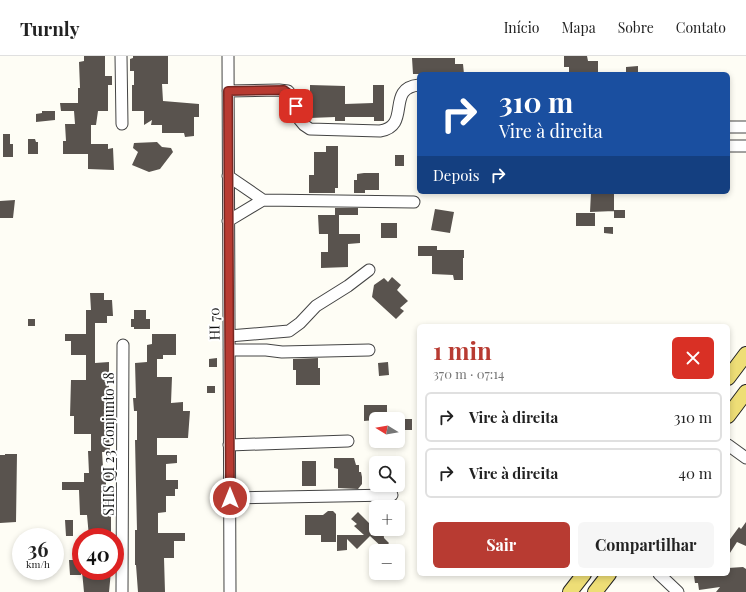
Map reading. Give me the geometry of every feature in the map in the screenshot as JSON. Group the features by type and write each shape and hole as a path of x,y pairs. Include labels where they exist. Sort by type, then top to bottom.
{"main road":[{"path":"730,375 746,354"},
{"path":"730,412 746,392"},
{"path":"570,592 582,576"},
{"path":"595,592 607,576"}],"street":[{"path":"121,56 122,124"},
{"name":"HI 70","path":"228,56 230,592"},
{"path":"228,91 284,90 292,96 299,119 304,125 310,128 380,131 386,130 395,123 398,116 400,97 403,92 407,88 417,86"},
{"path":"730,127 746,127"},
{"path":"730,146 746,146"},
{"path":"228,176 263,200"},
{"path":"228,221 263,200 414,202"},
{"path":"229,336 289,331 300,324 316,306 348,286 369,270"},
{"name":"SHIS QI 23 Conjunto 18","path":"122,592 123,345"},
{"path":"229,350 266,350 282,352 368,350"},
{"path":"229,445 348,442"},
{"path":"730,446 746,458"},
{"path":"230,498 392,495"},
{"path":"661,576 678,592"}],"building":[{"path":"84,56 105,56 105,76 112,76 112,85 108,85 108,111 98,111 96,125 91,125 91,144 108,144 108,149 113,148 114,170 88,169 88,154 63,154 63,141 66,141 65,124 75,124 74,111 61,111 60,103 78,103 78,88 80,88 79,62 84,61"},
{"path":"133,56 168,56 168,84 162,84 163,101 199,104 199,117 194,117 194,136 185,137 184,133 162,133 162,125 151,125 152,120 144,125 144,111 132,111 132,85 134,85 134,71 130,71 130,59 133,58"},
{"path":"564,56 587,56 588,61 598,61 598,72 569,72 569,67 564,67"},
{"path":"412,58 455,58 455,64 463,64 464,72 417,72 417,74 413,74"},
{"path":"638,66 638,72 626,72 626,67"},
{"path":"310,85 345,86 345,104 373,103 373,85 384,85 384,121 374,121 374,117 345,117 345,121 335,121 335,117 310,118"},
{"path":"42,111 55,111 55,120 36,122 36,114 42,113"},
{"path":"3,134 10,134 10,144 13,144 13,157 3,157"},
{"path":"28,139 35,139 36,142 38,142 38,154 28,154"},
{"path":"157,142 162,147 171,148 173,152 160,169 149,172 132,165 138,152 133,148 134,143"},
{"path":"326,146 338,146 338,188 335,188 335,193 309,193 309,175 314,175 314,152 326,152"},
{"path":"395,155 404,155 404,166 395,166"},
{"path":"379,173 379,190 365,190 365,193 354,193 354,180 357,180 357,174"},
{"path":"591,194 614,194 614,211 590,212"},
{"path":"15,200 13,218 0,218 0,201"},
{"path":"335,208 358,208 358,215 339,215 339,234 360,234 360,243 348,244 348,267 321,268 321,252 328,252 328,234 319,234 318,215 335,215"},
{"path":"435,209 454,212 450,233 431,230"},
{"path":"614,210 625,210 625,218 614,218"},
{"path":"576,213 595,213 595,226 576,226"},
{"path":"381,223 397,223 397,238 381,238"},
{"path":"604,227 613,227 613,234 604,233"},
{"path":"418,246 437,246 437,250 464,250 463,280 454,280 453,275 432,274 432,256 418,256"},
{"path":"392,277 401,285 397,290 408,301 400,308 404,311 396,319 372,297 374,285 384,278 388,282"},
{"path":"90,293 104,293 104,300 112,300 113,316 107,316 107,323 95,323 95,363 109,362 109,413 114,413 114,423 108,423 110,452 102,452 103,467 110,467 110,478 106,478 106,492 111,492 111,528 88,528 87,515 80,515 79,490 62,490 62,482 84,482 84,473 89,473 88,451 91,451 91,434 74,434 74,416 70,416 71,380 86,380 86,355 71,355 71,341 65,341 65,334 86,334 86,310 91,310"},
{"path":"134,310 146,310 146,319 150,319 150,329 134,329 134,327 131,327 131,319 134,319"},
{"path":"28,319 35,319 35,326 28,326"},
{"path":"152,334 176,334 176,355 163,355 163,359 157,359 157,377 172,377 171,403 183,402 183,411 190,411 188,438 157,438 157,455 177,455 177,463 166,464 166,480 178,480 178,489 175,489 175,496 166,496 166,512 158,513 158,533 185,533 185,541 174,541 174,558 164,558 165,592 138,592 135,565 135,530 137,530 135,440 137,440 137,411 134,411 133,398 136,398 135,363 147,362 147,345 152,344"},
{"path":"217,358 217,367 209,367 209,359"},
{"path":"318,358 318,368 320,368 320,385 296,385 296,370 293,370 293,359"},
{"path":"388,362 389,375 379,376 378,363"},
{"path":"207,386 215,386 215,393 207,393"},
{"path":"364,405 387,405 387,412 369,412 369,421 364,421"},
{"path":"405,419 412,419 412,430 405,430"},
{"path":"17,454 16,522 0,523 0,455"},
{"path":"334,458 354,458 356,465 359,465 359,472 361,472 362,477 362,484 358,489 338,488 338,469 334,468"},
{"path":"302,461 316,461 316,486 302,486"},
{"path":"328,511 333,511 336,514 336,542 321,542 321,535 305,535 305,515 323,515"},
{"path":"358,512 369,523 370,536 357,549 347,539 347,550 337,551 337,535 364,535 354,526 357,524 351,519"},
{"path":"65,520 73,520 72,536 66,536"},
{"path":"746,522 746,546 737,542 730,553 730,539 739,527 741,529"},
{"path":"370,536 384,536 389,543 379,544"},
{"path":"69,560 72,560 72,575 70,575"},
{"path":"743,567 746,569 746,592 716,592 720,587 699,590 698,583 695,583 694,576 730,576 730,568"},
{"path":"83,580 110,580 109,592 84,592"}],"route":[{"path":"230,498 228,91 284,90 288,91 292,96 296,106"}]}
